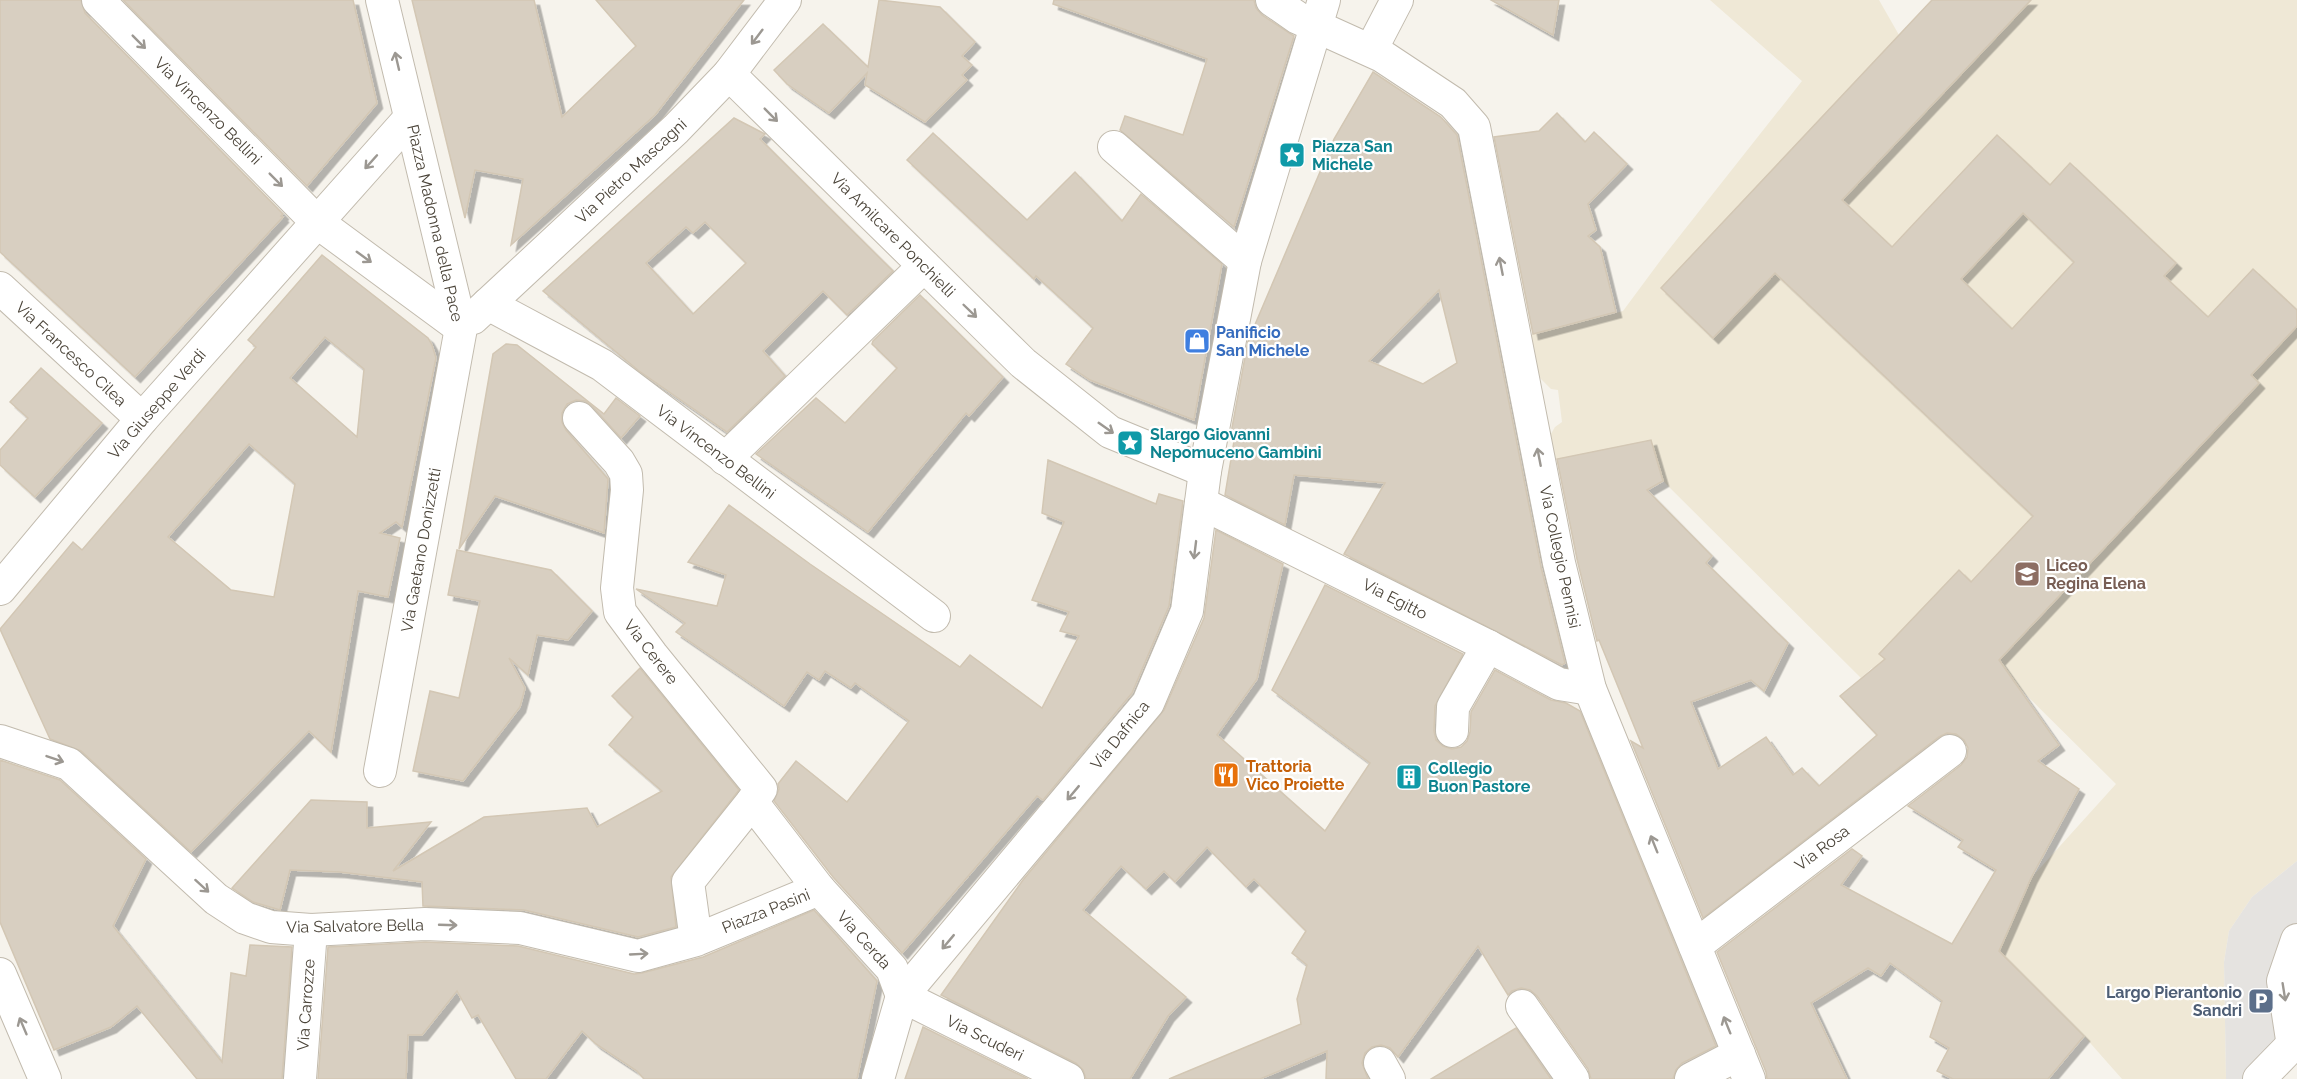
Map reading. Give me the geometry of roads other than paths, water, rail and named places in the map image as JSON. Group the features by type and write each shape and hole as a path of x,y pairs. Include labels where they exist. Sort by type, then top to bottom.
{"street":[{"name":"Via Vincenzo Bellini","path":"98,0 317,222"},
{"path":"382,0 410,118"},
{"name":"Via Pietro Mascagni","path":"461,328 676,129 729,74 784,0"},
{"name":"Via Collegio Pennisi","path":"1272,0 1313,15 1376,53 1453,103 1474,127 1559,563 1590,689 1744,1066"},
{"path":"1376,53 1397,0"},
{"name":"Via Dafnica","path":"878,1079 902,996 1149,703 1187,611 1205,471 1245,261 1313,15"},
{"name":"Via Amilcare Ponchielli","path":"729,74 1023,363 1110,432 1205,471"},
{"name":"Piazza Madonna della Pace","path":"410,118 317,222 461,328"},
{"name":"Piazza Madonna della Pace","path":"410,118 461,328"},
{"path":"1114,147 1245,261"},
{"name":"Via Giuseppe Verdi","path":"0,589 142,419 317,222"},
{"path":"725,459 924,266"},
{"name":"Via Francesco Cilea","path":"0,288 142,419"},
{"name":"Via Vincenzo Bellini","path":"488,304 602,365 934,616"},
{"name":"Via Gaetano Donizzetti","path":"380,771 461,328"},
{"name":"Via Cerere","path":"579,418 619,462 626,474 627,490 617,588 620,612 761,789 752,802"},
{"name":"Via Egitto","path":"1201,503 1488,646 1558,684 1590,689"},
{"path":"1452,731 1453,707 1488,646"},
{"name":"Via Salvatore Bella","path":"0,741 69,764 216,898 245,918 271,927 311,930 425,924 520,928 638,956 696,940"},
{"name":"Via Rosa","path":"1695,946 1950,751"},
{"path":"696,940 688,882 752,802"},
{"name":"Piazza Pasini","path":"696,940 819,890 752,802"},
{"name":"Via Cerda","path":"819,890 892,969 902,996"},
{"name":"Via Carrozze","path":"300,1079 311,930"},
{"path":"2259,1079 2295,1043 2283,981 2297,940"},
{"path":"0,974 45,1079"},
{"name":"Via Scuderi","path":"902,996 1067,1078"},
{"path":"1522,1005 1573,1079"},
{"path":"1691,1079 1744,1066"}],"place":[{"name":"Piazza San Michele","path":"1292,155"},
{"name":"Panificio San Michele","path":"1197,341"},
{"name":"Slargo Giovanni Nepomuceno Gambini","path":"1130,443"},
{"name":"Liceo Regina Elena","path":"2027,574"},
{"name":"Trattoria Vico Proiette","path":"1226,775"},
{"name":"Collegio Buon Pastore","path":"1409,777"},
{"name":"Largo Pierantonio Sandri","path":"2261,1001"}]}
